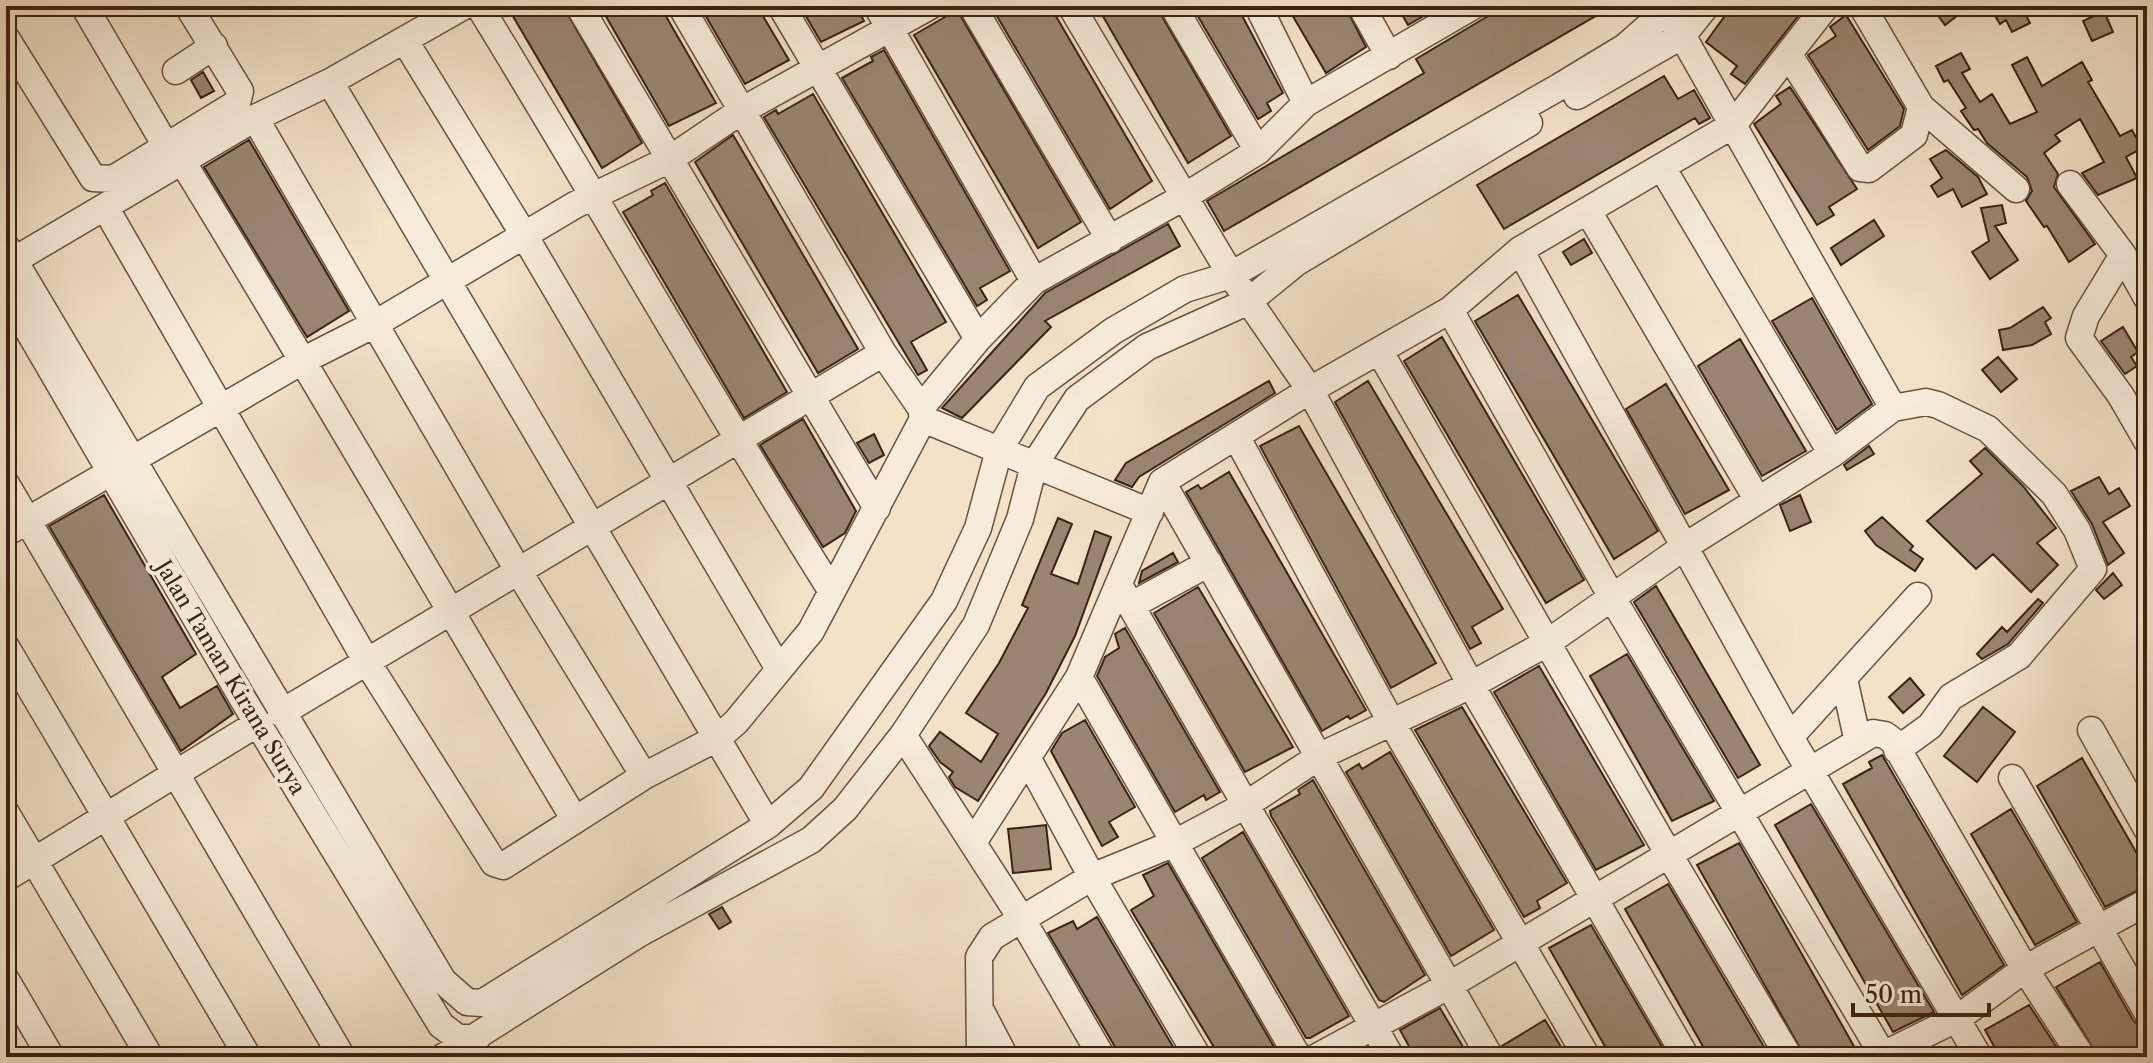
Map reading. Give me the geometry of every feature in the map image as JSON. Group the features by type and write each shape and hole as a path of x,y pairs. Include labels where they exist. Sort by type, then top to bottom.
{"street":[{"path":"84,6 304,360 450,613 575,820"},
{"path":"9,258 105,207 237,103 240,91 188,6"},
{"path":"6,38 93,178 113,179 330,82 464,6"},
{"path":"479,6 595,194 736,440 831,590"},
{"path":"579,6 877,508"},
{"path":"681,6 883,353 922,414 999,450 1150,512"},
{"path":"781,6 978,339"},
{"path":"877,6 1034,281"},
{"path":"17,527 304,360 375,324 595,194 670,159 741,111 930,6"},
{"path":"972,6 1110,240"},
{"path":"1071,6 1231,275 1310,390 1471,685 1686,1057"},
{"path":"1173,6 1258,151"},
{"path":"1258,6 1306,103"},
{"path":"1361,6 1389,56"},
{"path":"105,207 224,408 367,662 494,863 503,866 644,776 719,737 736,722 811,631 877,508 922,414 978,339 1034,281 1110,240 1258,151 1306,103 1472,6"},
{"path":"330,82 719,737 768,825 811,788 944,601 978,528 999,450 1037,387 1113,331 1185,289 1231,275 1674,19 1706,6"},
{"path":"974,841 1079,677 1126,595 1162,482 1310,390 1450,310 1520,250 1663,169 1733,125 1826,6"},
{"path":"1862,6 1921,107 2016,189"},
{"path":"1674,19 1893,408"},
{"path":"443,1057 640,933 811,840 845,809 903,735 976,625 1020,519 1034,465 1077,399 1147,347 1249,301 1297,262 1674,19"},
{"path":"405,41 524,235 779,669"},
{"path":"176,71 214,46"},
{"path":"1789,55 1860,168 1869,169 1914,135 1921,107"},
{"path":"255,118 519,572 644,776"},
{"path":"1663,169 1832,454"},
{"path":"2070,184 2123,255 2147,298"},
{"path":"1588,211 1757,499"},
{"path":"1520,250 1790,737 1979,1057"},
{"path":"2123,255 2086,316 2079,338 2121,396 2147,441"},
{"name":"Jalan Taman Kirana Surya","path":"9,258 122,467 269,718 441,1025 458,1038 477,1038"},
{"name":"Jalan Taman Kirana Surya","path":"6,292 122,467"},
{"path":"1450,310 1613,599 1882,1056 1958,1018 2025,969 2147,902"},
{"path":"1380,352 1789,1057"},
{"path":"6,878 178,772 595,528 883,353"},
{"path":"980,1057 979,957 984,945 1092,877 1175,843 1244,806 1320,756 1390,720 1471,685 1547,643 1684,547 1832,454 1893,408 1926,402 1988,429 2054,494 2077,530 2093,569 2019,656 1951,697 1930,726 1897,750"},
{"path":"1236,436 1390,720 1587,1057"},
{"path":"1162,482 1490,1057"},
{"path":"6,484 17,527 178,772 342,1057"},
{"path":"1126,595 1209,563"},
{"path":"1126,595 1244,806 1391,1057"},
{"path":"1790,737 1918,596"},
{"path":"6,647 248,1057"},
{"path":"1079,677 1298,1057"},
{"path":"1844,679 1858,742"},
{"name":"Jalan Taman Kirana Surya","path":"269,718 443,981 467,1002 482,1003 496,998 768,825"},
{"path":"2091,730 2147,829"},
{"path":"1317,1057 1448,986 1873,733 1885,735 1897,750 2025,969 2082,1057"},
{"path":"903,735 974,841 1102,1057"},
{"path":"1028,759 1092,877 1198,1057"},
{"path":"2012,778 2147,1012"},
{"path":"6,813 150,1057"},
{"path":"6,980 51,1057"},
{"path":"980,1010 1005,1057"}],"building":[{"path":"507,6 563,6 642,143 602,168"},
{"path":"600,6 660,6 716,103 669,126"},
{"path":"700,6 757,6 789,60 745,84"},
{"path":"800,6 856,6 864,21 821,42"},
{"path":"991,6 1050,6 1152,181 1110,209"},
{"path":"1097,6 1156,6 1231,136 1188,163"},
{"path":"1192,6 1237,6 1283,93 1267,103 1271,111 1258,119"},
{"path":"1287,6 1345,6 1366,47 1326,73"},
{"path":"1397,6 1441,6 1408,25"},
{"path":"1505,6 1613,6 1224,231 1207,201 1424,73 1416,59"},
{"path":"1732,6 1806,6 1745,84 1731,74 1737,66 1706,42"},
{"path":"1931,6 1970,6 1945,25"},
{"path":"1989,6 2030,6 2023,10 2030,23 2012,32 2006,20 2000,24"},
{"path":"957,10 1081,222 1038,248 914,35"},
{"path":"2104,11 2113,32 2092,41 2083,21"},
{"path":"1846,15 1904,109 1900,126 1868,150 1808,55 1836,36 1830,27"},
{"path":"884,50 1010,271 980,288 987,300 977,306 842,78 873,61 871,57"},
{"path":"1961,53 1970,69 1962,73 1980,102 1992,94 2010,124 2037,112 2012,65 2027,57 2042,86 2082,62 2092,80 2088,82 2120,136 2132,130 2142,148 2126,157 2137,178 2098,195 2082,173 2104,162 2080,119 2055,135 2060,141 2044,153 2058,174 2054,187 2095,244 2069,262 2047,226 2044,227 2026,201 2032,191 2027,177 1987,143 1978,129 1974,130 1961,111 1966,108 1948,80 1944,82 1936,66"},
{"path":"203,72 214,91 201,98 191,80"},
{"path":"1664,76 1678,99 1694,90 1710,118 1699,124 1695,118 1504,229 1477,185"},
{"path":"1790,87 1857,189 1829,207 1834,215 1817,225 1754,124 1781,104 1776,96"},
{"path":"813,94 946,322 911,342 927,370 918,375 764,117 776,110 778,114"},
{"path":"733,135 858,349 818,373 695,162"},
{"path":"249,140 349,311 307,337 204,167"},
{"path":"1946,150 1978,177 1987,194 1962,207 1953,189 1938,197 1931,186 1942,178 1930,159"},
{"path":"665,183 787,392 744,418 623,212 653,195 651,191"},
{"path":"2002,205 2006,223 1995,226 2018,260 1990,279 1972,252 1989,241 1981,208"},
{"path":"1874,220 1884,236 1841,265 1831,248"},
{"path":"1168,224 1180,246 1045,321 1051,327 962,418 942,408 1045,293"},
{"path":"1584,239 1592,253 1571,265 1563,252"},
{"path":"1518,295 1658,531 1614,559 1475,321"},
{"path":"1812,298 1872,404 1837,430 1772,321"},
{"path":"2043,307 2051,318 2045,322 2051,334 2032,345 2003,350 1999,330 2010,328"},
{"path":"2123,327 2138,352 2131,357 2137,366 2125,374 2101,341"},
{"path":"1442,337 1584,580 1546,603 1404,361"},
{"path":"1740,339 1806,451 1762,476 1698,366"},
{"path":"1998,357 2017,379 2001,392 1982,370"},
{"path":"1269,381 1275,393 1139,477 1132,487 1115,480 1126,463"},
{"path":"1368,381 1503,609 1472,627 1481,643 1470,649 1335,402"},
{"path":"1666,384 1729,490 1685,514 1626,409"},
{"path":"803,419 856,511 845,533 823,547 760,445"},
{"path":"1299,426 1436,663 1391,688 1260,446"},
{"path":"874,434 884,455 869,463 857,443"},
{"path":"1869,446 1874,454 1847,470 1844,465"},
{"path":"1985,448 2023,486 2056,528 2037,543 2058,565 2031,592 1993,554 1976,569 1927,521 1982,474 1970,461"},
{"path":"1229,472 1366,710 1322,731 1186,492 1198,485 1201,489"},
{"path":"2099,477 2109,494 2119,488 2130,506 2103,522 2124,553 2108,565 2092,524 2071,491"},
{"path":"104,495 196,654 162,677 180,708 217,686 233,714 181,751 49,526"},
{"path":"1800,495 1811,522 1790,531 1780,505"},
{"path":"1882,517 1913,546 1910,550 1923,559 1915,571 1876,545 1865,531"},
{"path":"1058,518 1072,524 1051,574 1078,584 1095,531 1111,537 1075,636 1046,693 978,801 955,787 949,777 953,772 940,762 929,746 940,732 981,762 998,734 966,713 999,663 1028,608 1022,605"},
{"path":"1173,553 1178,562 1139,583 1142,571"},
{"path":"2113,573 2122,585 2104,599 2096,590"},
{"path":"1656,586 1760,765 1738,778 1634,602"},
{"path":"1198,587 1293,747 1245,772 1154,613"},
{"path":"2038,599 2043,603 2008,644 1982,659 1977,654 2002,627 2007,632"},
{"path":"1125,628 1220,792 1206,800 1204,795 1175,812 1097,676 1105,657 1119,648 1115,634"},
{"path":"1627,654 1714,801 1672,821 1590,676"},
{"path":"1539,666 1644,845 1596,870 1494,692"},
{"path":"1910,678 1924,695 1903,713 1889,697"},
{"path":"1462,707 1567,883 1537,901 1540,908 1524,917 1415,730"},
{"path":"1983,707 2015,732 1977,782 1944,756"},
{"path":"1085,720 1135,807 1109,822 1118,837 1102,846 1051,751 1062,733"},
{"path":"1390,752 1494,930 1451,956 1346,772 1359,764 1362,769"},
{"path":"1882,755 2004,965 1962,995 1843,784 1872,768 1869,762"},
{"path":"2082,758 2147,871 2147,886 2105,907 2037,786"},
{"path":"1313,780 1425,975 1384,1002 1379,1000 1271,816 1270,811 1300,794 1298,790"},
{"path":"1811,804 1934,1012 1893,1032 1775,825"},
{"path":"2011,809 2077,922 2035,945 1971,834"},
{"path":"1046,825 1051,869 1013,873 1008,829"},
{"path":"1243,832 1349,1016 1310,1038 1306,1038 1202,858"},
{"path":"1739,843 1860,1057 1805,1057 1697,865"},
{"path":"1168,863 1278,1054 1272,1057 1220,1057 1131,910 1154,896 1143,875"},
{"path":"1668,884 1770,1057 1709,1057 1625,909"},
{"path":"722,907 731,922 719,929 709,914"},
{"path":"1097,917 1179,1057 1121,1057 1048,933 1073,921 1077,929"},
{"path":"1591,925 1668,1057 1611,1057 1549,948"},
{"path":"2100,962 2133,1020 2147,1034 2147,1057 2098,1057 2056,987"},
{"path":"2029,1005 2063,1057 2000,1057 1985,1030"},
{"path":"1440,1008 1469,1057 1415,1057 1400,1030"},
{"path":"1545,1020 1567,1057 1506,1057 1502,1046"}]}
